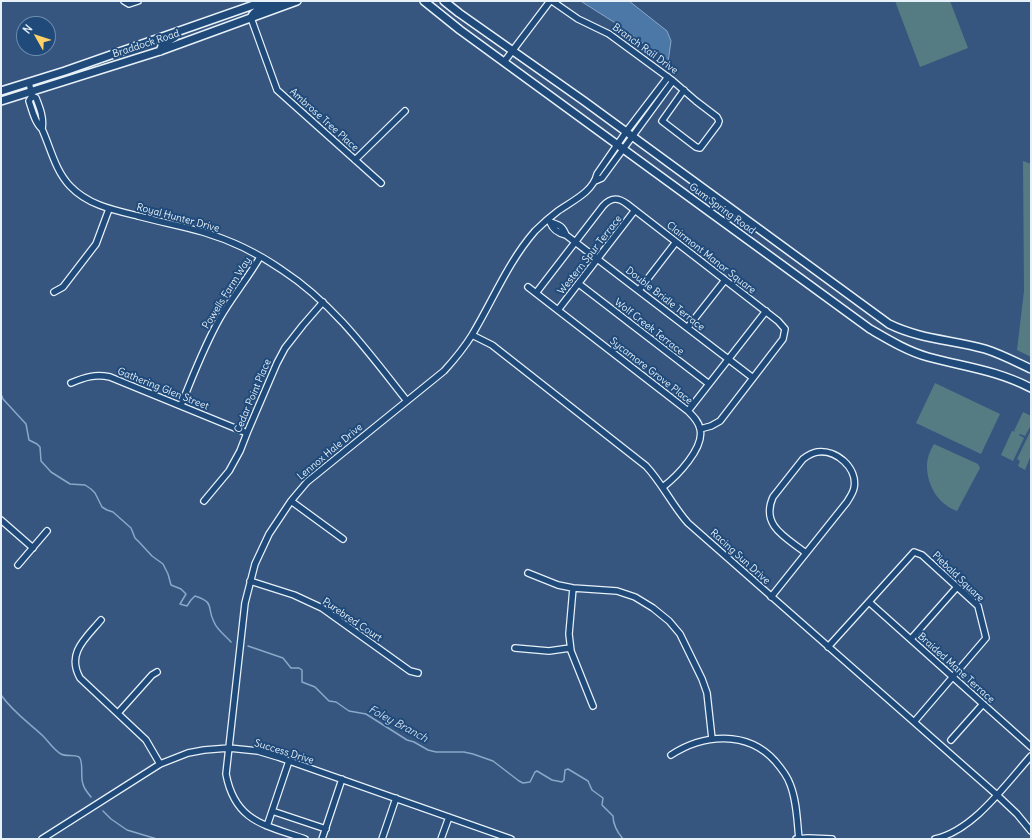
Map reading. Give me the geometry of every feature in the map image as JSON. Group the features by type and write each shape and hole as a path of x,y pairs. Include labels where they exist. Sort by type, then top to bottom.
{"main road":[{"name":"Braddock Road","path":"1,91 265,1"},
{"path":"251,18 256,10 280,1"},
{"name":"Braddock Road","path":"1,101 31,94 160,51 296,1"},
{"name":"Gum Spring Road","path":"424,1 452,24 876,333 895,344 927,357 992,372 1015,380 1031,388"},
{"name":"Gum Spring Road","path":"444,1 464,17 629,134 889,324 916,335 985,349 1031,369"},
{"path":"160,51 163,44 167,41 200,29 202,23"}],"street":[{"path":"124,1 129,4 138,1"},
{"path":"504,62 551,1"},
{"name":"Branch Rail Drive","path":"551,1 578,19 609,34 671,79 684,90 699,104 717,117 719,121 718,124 700,148 696,147 662,121 684,90"},
{"name":"Ambrose Tree Place","path":"251,18 277,90 381,183"},
{"name":"Lennox Hale Drive","path":"305,839 267,826 250,818 242,811 234,799 226,774 243,613 255,564 269,534 307,482 444,371 456,358 472,335 512,262 526,242 595,181 597,174 620,147 671,79"},
{"name":"Royal Hunter Drive","path":"29,82 31,94 36,98 39,107 43,121 42,129 55,164 71,187 87,200 109,209 204,232 226,240 282,270 324,302 356,336 407,401"},
{"path":"355,160 405,111"},
{"name":"Clairmont Manor Square","path":"536,293 603,206 612,199 620,199 781,323 785,329 785,336 781,342 720,421 711,426 700,429"},
{"path":"54,292 63,287 96,244 109,209"},
{"name":"Western Spur Terrace","path":"558,310 635,210"},
{"name":"Double Bridle Terrace","path":"548,221 552,228 561,234 566,234 753,378"},
{"path":"639,290 676,242"},
{"name":"Powells Farm Way","path":"180,405 206,344 232,298 248,277 260,257"},
{"path":"688,327 725,280"},
{"name":"Wolf Creek Terrace","path":"579,284 709,384"},
{"name":"Sycamore Grove Place","path":"528,287 688,411 695,419 700,429"},
{"name":"Cedar Point Place","path":"204,501 229,471 240,451 277,363 285,348 324,302"},
{"path":"688,411 766,311"},
{"name":"Racing Sun Drive","path":"472,335 492,345 646,466 656,477 678,512 688,523 997,795 1017,814 1031,831"},
{"name":"Gathering Glen Street","path":"71,383 84,377 95,375 110,377 247,433"},
{"path":"663,487 677,474 699,445 701,436 700,429"},
{"path":"771,597 847,502 854,488 855,479 852,471 838,457 831,453 817,452 809,454 803,459 773,497 771,503 770,520 775,528 806,553"},
{"path":"291,502 343,539"},
{"path":"1,520 33,548"},
{"path":"18,565 47,531"},
{"name":"Piebald Square","path":"828,647 914,552 922,555 978,606 986,638 914,722"},
{"path":"528,573 553,583 573,588 617,591 641,601 669,621 680,634 702,679 707,693 712,739"},
{"name":"Purebred Court","path":"250,581 294,595 322,608 410,671 418,673"},
{"path":"911,640 957,587"},
{"path":"573,588 569,622 570,648 577,669 593,706"},
{"name":"Braided Mane Terrace","path":"869,602 1031,747"},
{"path":"101,620 78,648 76,656 76,670 80,678 146,740 160,764"},
{"path":"515,648 548,651 570,648"},
{"path":"118,713 152,674 157,672"},
{"path":"951,740 983,704"},
{"path":"671,755 682,748 712,739 729,738 741,740 757,746 771,757 784,772 794,794 797,839 832,839"},
{"name":"Success Drive","path":"42,839 160,764 188,753 229,748 258,751 289,761 396,798 501,837 511,839"},
{"path":"936,839 959,829 984,810 1031,756"},
{"path":"267,826 289,761"},
{"path":"322,839 342,780"},
{"path":"382,839 396,798"},
{"path":"272,811 326,829"},
{"path":"441,839 449,817"}],"green space":[{"path":"895,1 950,1 968,48 920,67"},
{"path":"1023,161 1031,164 1031,357 1017,350 1024,291"},
{"path":"935,383 1000,414 981,454 916,423"},
{"path":"1023,412 1031,416 1031,425 1025,436 1019,435 1024,438 1013,461 1001,455 1012,431 1016,432 1014,431"},
{"path":"1031,430 1031,455 1025,470 1018,466 1020,461 1017,459"},
{"path":"934,444 978,464 980,468 957,511 948,507 941,501 936,495 929,481 927,466 930,451"}],"water":[{"path":"581,1 629,1 667,31 671,41 668,62 620,26"}],"waterway":[{"name":"Foley Branch","path":"1,394 3,399 26,424 29,440 40,447 41,461 51,472 70,484 85,485 91,489 95,493 102,507 113,512 131,528 135,538 152,556 163,564 171,585 181,589 186,594 180,604 187,606 195,596 206,601 215,625 231,642"},
{"name":"Foley Branch","path":"248,646 283,658 291,668 299,668 302,670 302,682 315,687 329,701 336,702 349,711 366,714 407,740 414,742 428,750 436,752 464,752 473,754 493,761 523,783 530,782 537,771 552,780 562,782 564,780 565,770 568,769 588,781 592,790 603,798 602,805 613,816 616,828 623,839"},
{"path":"1,695 16,712 43,736 58,752 63,755 79,757 81,762 82,781 86,791 91,797"},
{"path":"103,811 111,819 127,830 157,839"}]}
